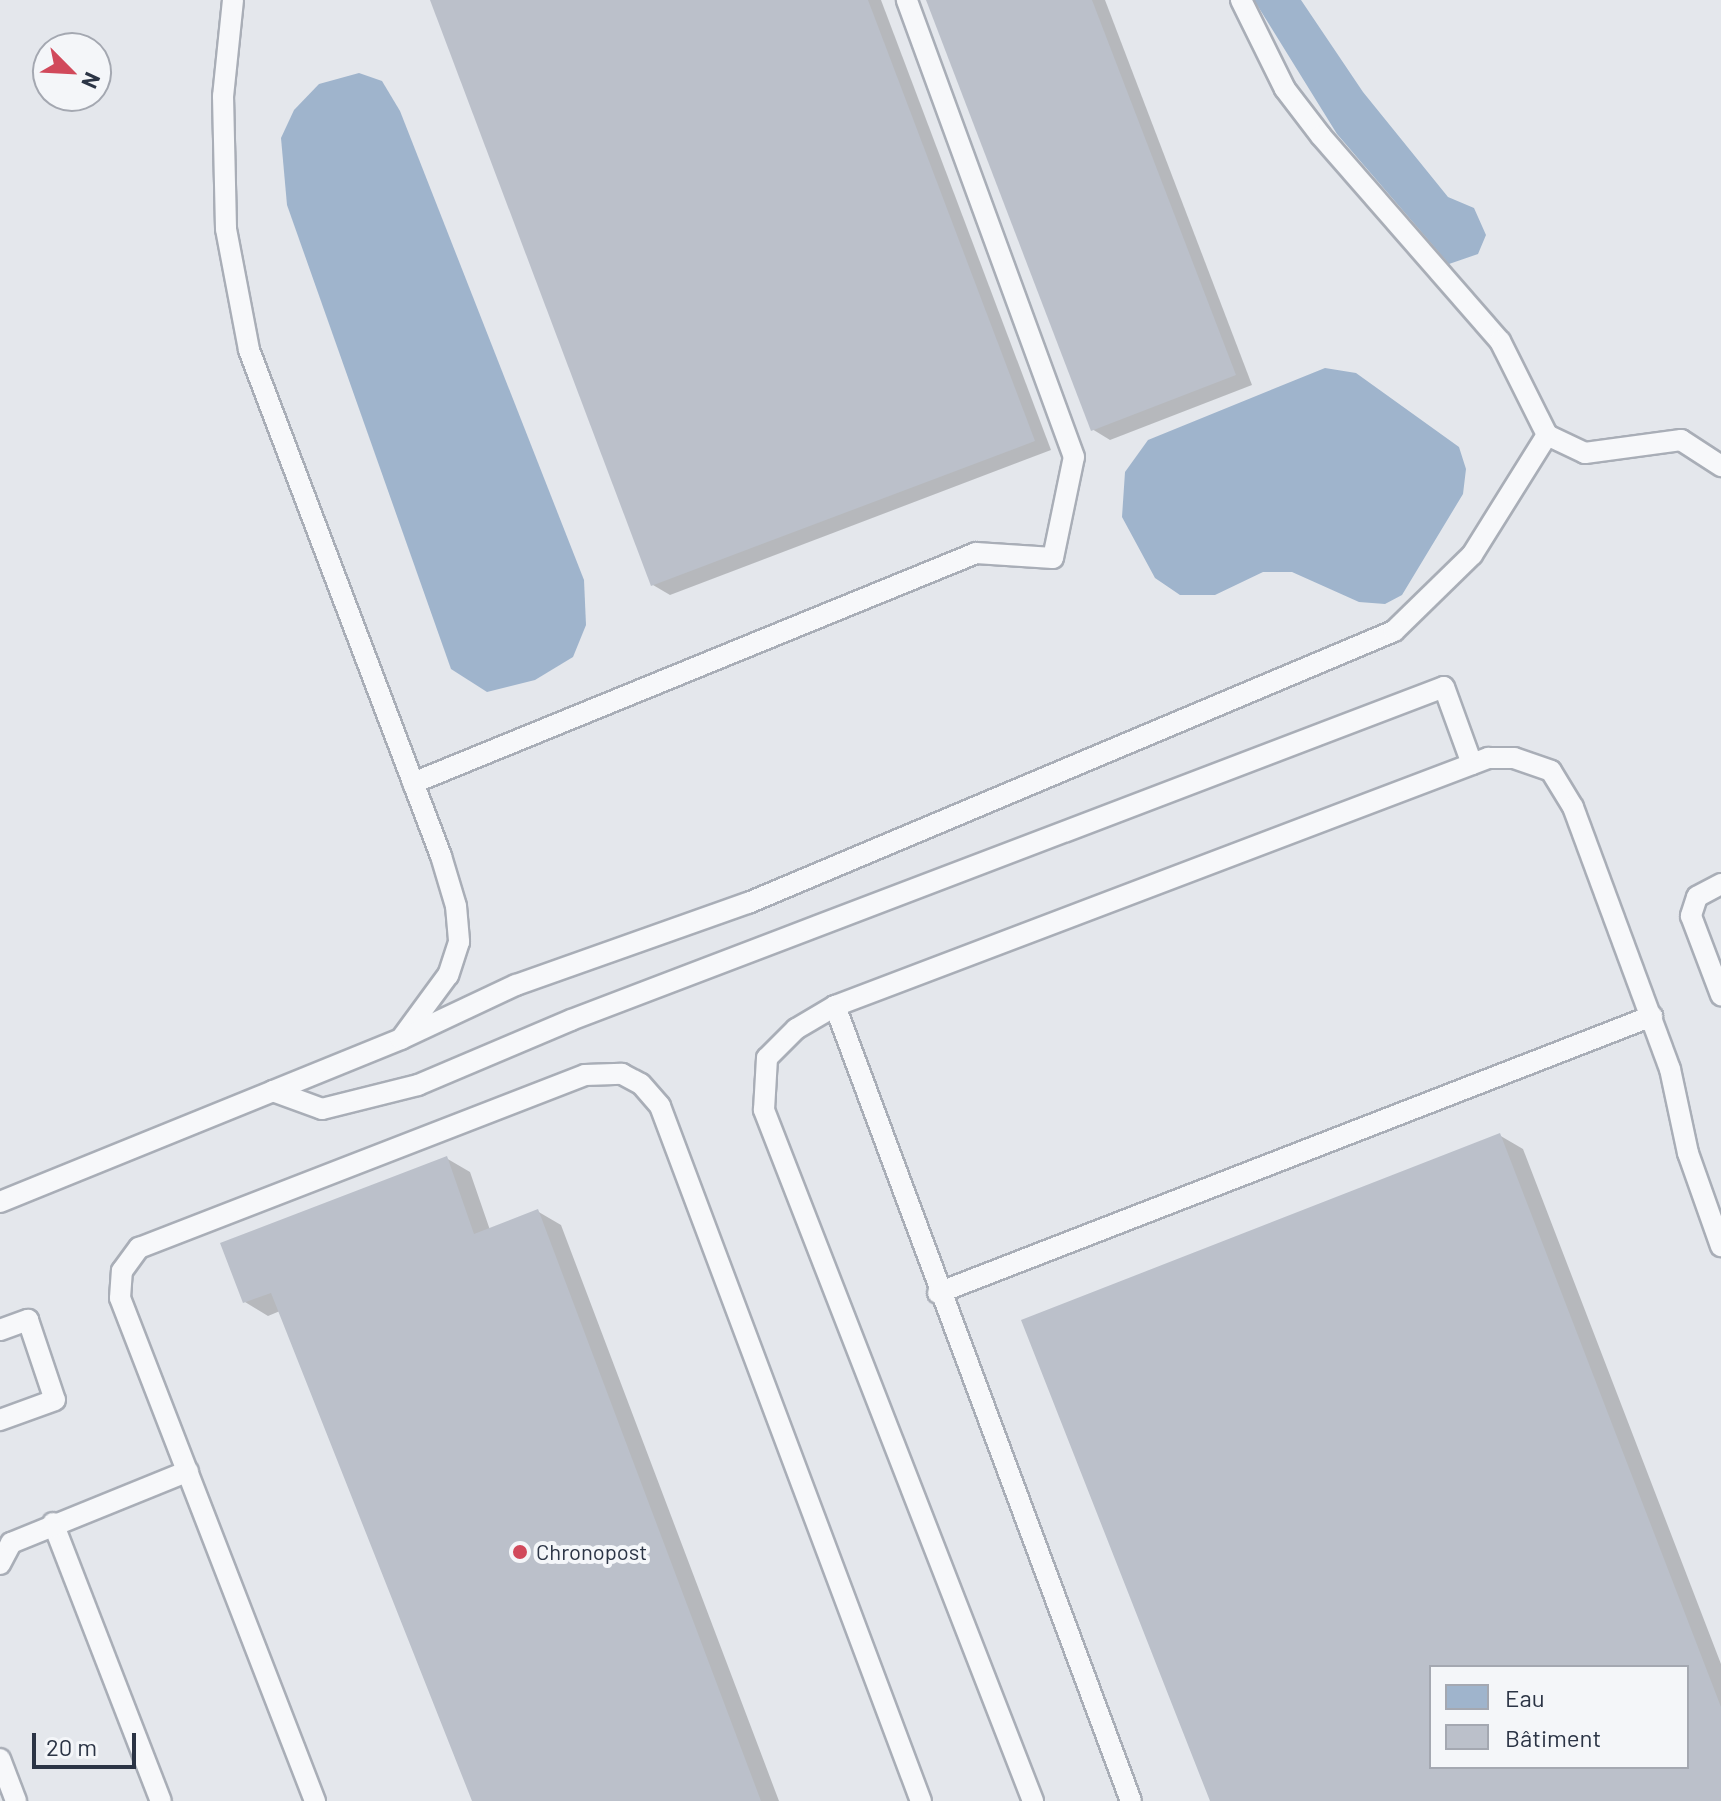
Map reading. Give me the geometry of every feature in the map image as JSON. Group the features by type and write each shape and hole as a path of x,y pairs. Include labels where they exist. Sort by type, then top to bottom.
{"lane":[{"path":"233,0 223,96 226,229 249,350 413,783 456,906 459,942 448,975 401,1039"},
{"path":"413,783 976,553 1053,558 1074,457 907,0"},
{"path":"1241,0 1285,89 1321,136 1500,341 1547,435 1585,453 1681,440 1721,466"},
{"path":"0,1202 401,1039 516,985 748,903 1394,631 1472,555 1547,435"},
{"path":"273,1091 322,1109 418,1085 571,1020 1444,687 1472,764"},
{"path":"1033,1801 764,1110 767,1058 796,1029 835,1006 1472,764 1514,758 1551,771 1573,807 1612,903 1670,1069 1688,1153 1721,1246"},
{"path":"1721,884 1697,897 1691,916 1721,995"},
{"path":"835,1006 938,1293 1131,1801"},
{"path":"938,1293 1652,1016"},
{"path":"315,1801 120,1298 122,1271 139,1248 585,1075 622,1074 641,1084 660,1106 921,1801"},
{"path":"0,1330 28,1320 55,1400 0,1420"},
{"path":"0,1564 6,1542 188,1471"},
{"path":"53,1523 161,1801"},
{"path":"0,1759 16,1801"}],"water":[{"path":"1254,0 1301,0 1363,92 1448,197 1474,208 1486,235 1478,254 1449,264 1337,134"},
{"path":"359,73 382,81 400,111 584,580 586,625 573,657 535,680 487,692 451,669 287,205 281,138 294,110 319,84"},
{"path":"1325,368 1356,373 1459,447 1466,469 1463,494 1402,595 1385,604 1359,602 1292,572 1263,572 1215,595 1180,595 1155,578 1122,517 1125,472 1148,440"}],"building":[{"path":"430,0 868,0 1035,441 651,586"},
{"path":"926,0 1092,0 1236,375 1091,431"},
{"path":"1500,1133 1721,1707 1721,1801 1210,1801 1021,1320"},
{"name":"Chronopost","path":"447,1156 474,1234 538,1209 761,1801 472,1801 271,1293 243,1303 220,1243"}],"place":[{"name":"Chronopost","path":"520,1552"}]}
